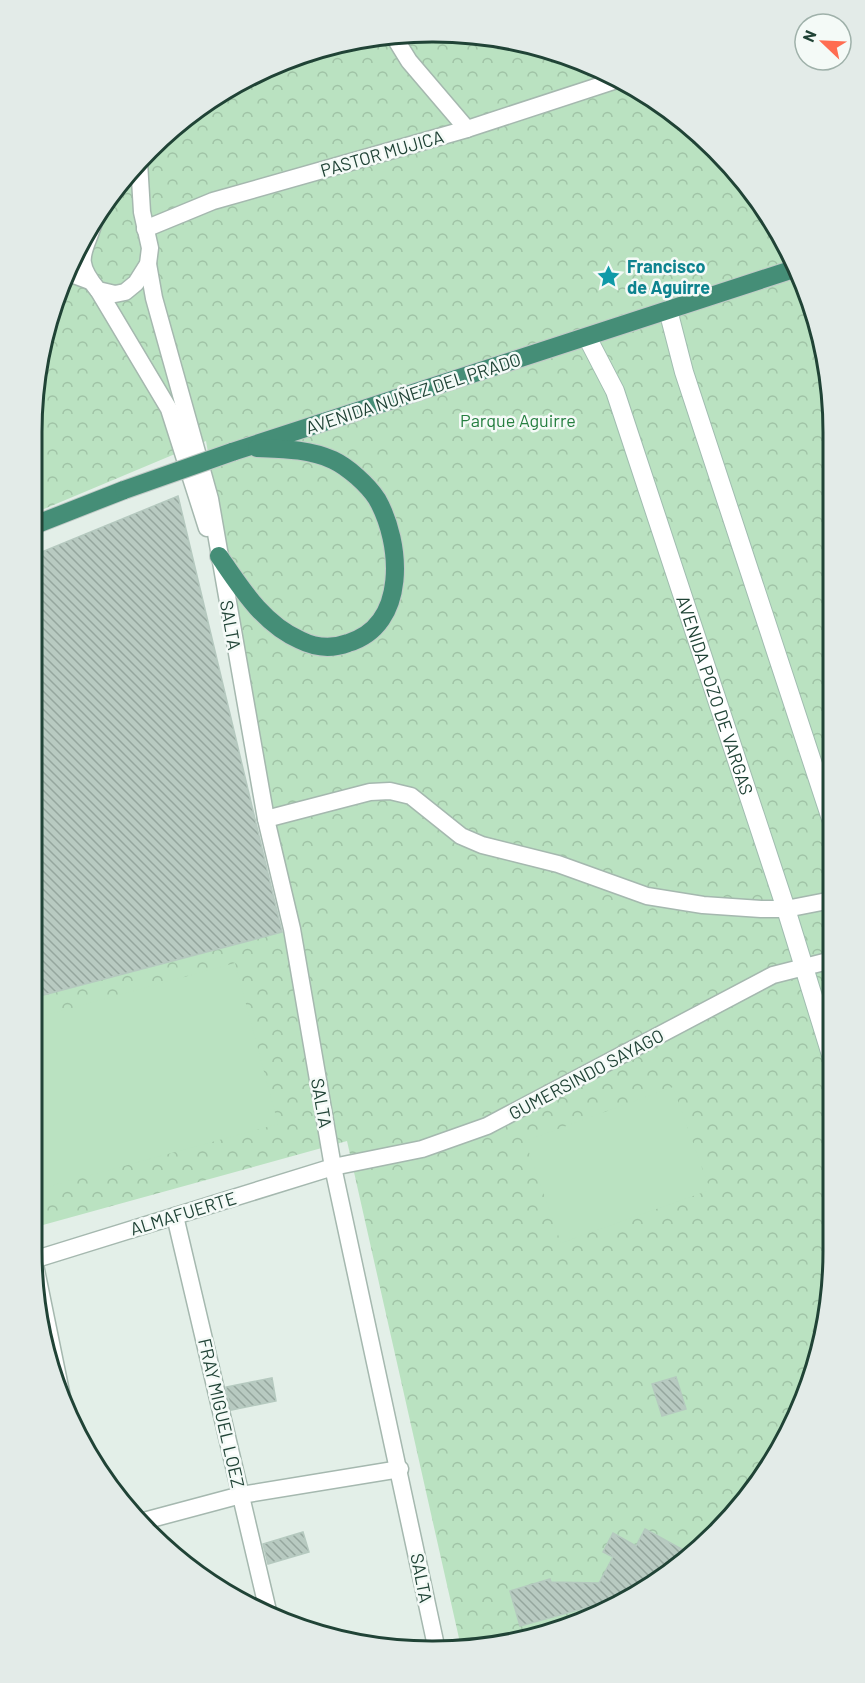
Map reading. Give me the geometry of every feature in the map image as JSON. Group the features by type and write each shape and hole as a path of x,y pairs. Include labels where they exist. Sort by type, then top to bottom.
{"highway":[{"name":"AVENIDA NUÑEZ DEL PRADO","path":"42,522 124,490 239,450 788,271"},
{"path":"219,556 261,612 279,628 316,646 338,647 371,632 384,616 395,576 393,538 388,521 375,496 334,461 291,450 239,450"}],"main road":[{"path":"668,310 684,372 823,795"},
{"name":"AVENIDA POZO DE VARGAS","path":"587,337 615,391 786,909 823,1028"}],"street":[{"path":"399,44 409,61 467,129"},
{"name":"PASTOR MUJICA","path":"145,229 213,201 467,129 607,83"},
{"path":"140,174 142,212 150,248 148,264 154,298 210,499 219,556"},
{"path":"82,260 94,285 169,409 201,513 219,556"},
{"path":"75,276 115,294 125,292 136,283 148,264"},
{"name":"SALTA","path":"219,556 266,819 292,929 333,1167 400,1469 435,1641"},
{"path":"266,819 370,792 390,791 411,796 461,836 482,845 547,861 626,890 703,905 786,909 823,902"},
{"name":"GUMERSINDO SAYAGO","path":"333,1167 422,1149 487,1126 773,975 823,962"},
{"name":"ALMAFUERTE","path":"42,1257 333,1167"},
{"name":"FRAY MIGUEL LOEZ","path":"175,1216 266,1604"},
{"path":"149,1520 241,1495 400,1469"}],"green space":[{"name":"Parque Aguirre","path":"458,43 483,45 534,55 605,82 649,108 709,156 742,195 771,237 783,260 810,331 820,382 823,432 823,1250 820,1301 810,1352 793,1400 771,1446 742,1488 709,1527 670,1560 628,1589 582,1611 534,1628 483,1638 459,1640 347,1141 42,1225 42,995 292,929 206,441 42,510 42,432 45,382 55,331 82,260 108,216 139,175 156,156 195,123 237,94 283,72 331,55 382,45"},
{"path":"235,963 278,1124 43,1188 42,1016"},
{"path":"673,1087 710,1190 561,1243 525,1141"}],"building":[{"path":"178,496 282,932 42,995 42,552"},
{"path":"676,1377 686,1409 662,1416 652,1384"},
{"path":"272,1378 276,1401 231,1410 226,1387"},
{"path":"645,1529 683,1550 628,1589 605,1601 520,1626 510,1591 550,1579 551,1582 599,1583 613,1557 603,1552 613,1533 636,1546"},
{"path":"303,1532 309,1552 268,1564 263,1544"}],"place":[{"name":"Francisco de Aguirre","path":"609,276"}]}
